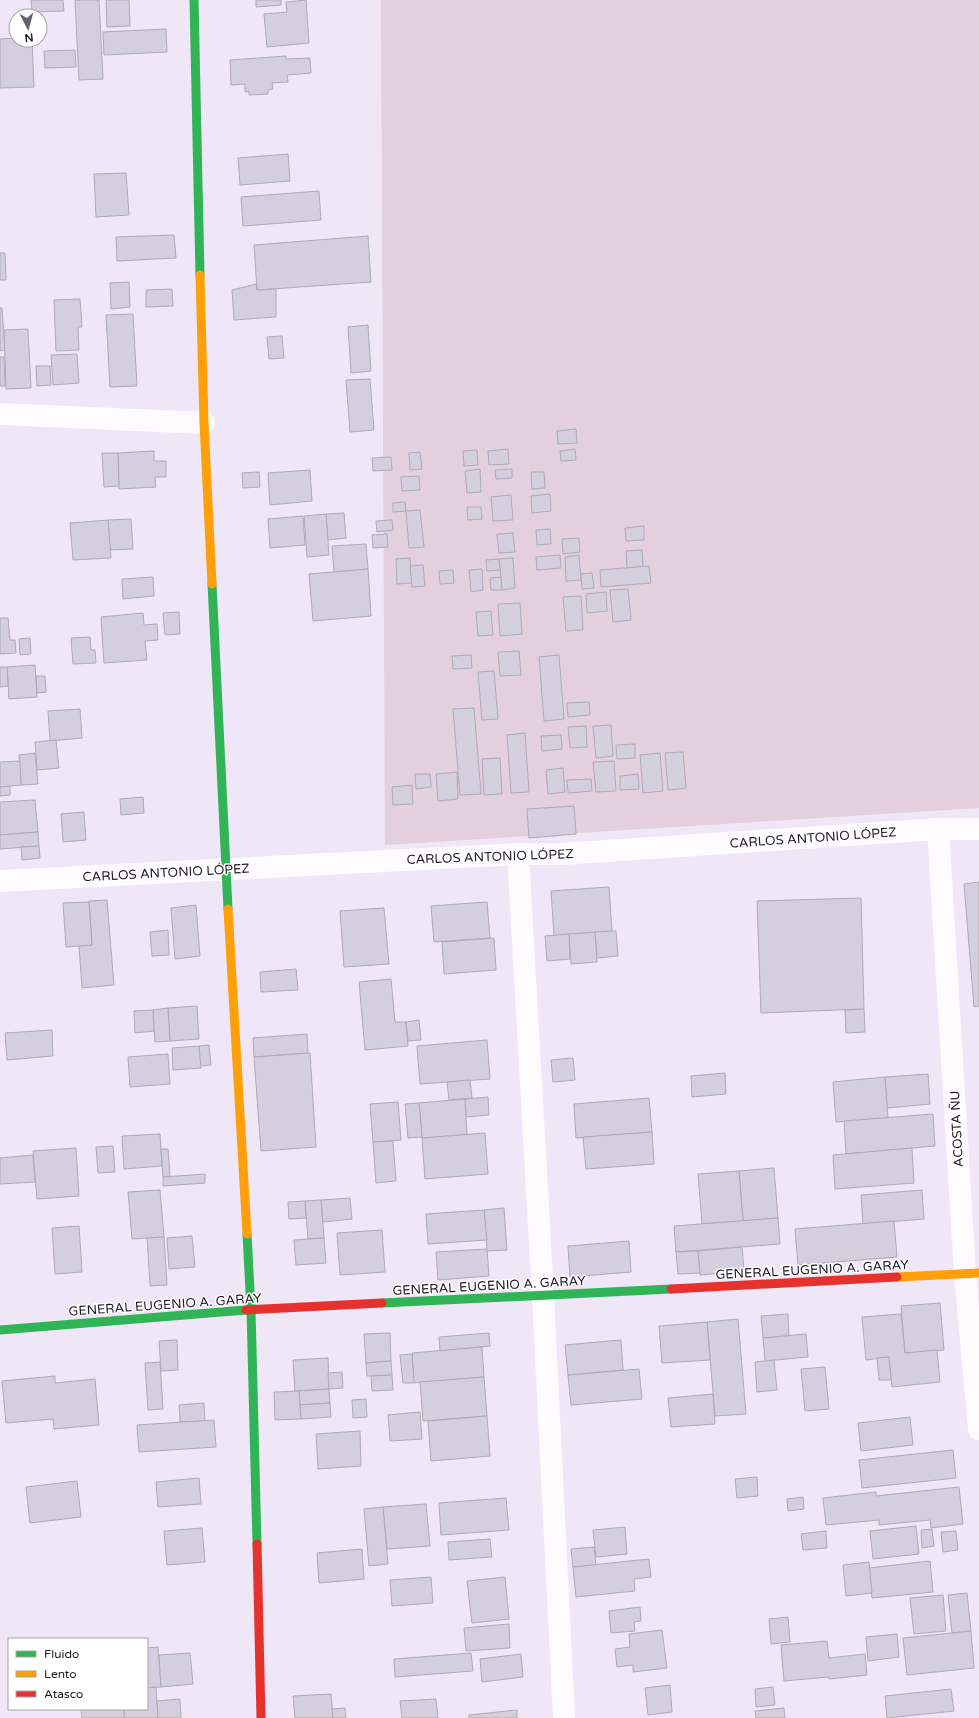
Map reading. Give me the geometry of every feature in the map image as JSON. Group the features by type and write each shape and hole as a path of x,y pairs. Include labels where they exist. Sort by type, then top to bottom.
{"street":[{"path":"194,0 204,423 226,869 251,1310 261,1718"},
{"path":"0,414 204,423"},
{"name":"CARLOS ANTONIO LÓPEZ","path":"0,881 518,854 561,854 938,829 979,829"},
{"name":"ACOSTA ÑU","path":"938,829 972,1273 979,1429"},
{"path":"518,854 543,1296 564,1718"},
{"name":"GENERAL EUGENIO A. GARAY","path":"0,1330 251,1310 972,1273"}],"shaded area":[{"path":"381,0 979,0 979,808 385,845"}],"building":[{"path":"31,0 63,0 64,11 48,12 48,8 32,8"},
{"path":"75,0 99,0 103,79 79,80"},
{"path":"106,0 129,0 130,26 107,27"},
{"path":"256,0 281,0 281,5 256,7"},
{"path":"306,0 309,43 267,47 264,14 287,12 286,2"},
{"path":"166,29 167,52 104,55 103,32"},
{"path":"8,38 8,48 32,48 34,87 0,88 0,39"},
{"path":"75,50 76,67 45,68 44,51"},
{"path":"286,56 286,59 310,58 311,73 287,75 288,82 272,83 273,89 268,90 268,94 249,95 249,91 245,92 245,84 231,85 230,60"},
{"path":"288,154 290,181 240,185 238,158"},
{"path":"126,173 129,215 96,217 94,174"},
{"path":"319,191 321,220 243,226 241,197"},
{"path":"174,235 176,258 117,261 116,237"},
{"path":"368,236 371,282 257,290 254,245"},
{"path":"0,253 5,253 6,280 0,280"},
{"path":"129,282 130,307 111,309 110,283"},
{"path":"256,284 257,290 276,289 276,317 234,320 232,290"},
{"path":"172,289 173,306 146,307 146,290"},
{"path":"80,299 82,327 78,327 79,350 56,351 54,300"},
{"path":"0,308 2,308 5,350 0,351"},
{"path":"133,314 137,386 110,387 106,315"},
{"path":"368,325 371,371 351,373 348,327"},
{"path":"28,329 31,388 6,389 4,330"},
{"path":"282,336 284,358 269,359 267,337"},
{"path":"77,354 79,383 53,385 51,355"},
{"path":"0,357 4,357 5,386 0,386"},
{"path":"36,366 50,366 51,385 37,386"},
{"path":"370,379 374,430 350,432 346,380"},
{"path":"576,429 577,443 558,444 557,431"},
{"path":"508,449 509,464 489,465 488,451"},
{"path":"575,449 576,460 561,461 560,451"},
{"path":"477,450 478,465 464,466 463,451"},
{"path":"154,451 154,461 166,461 166,477 155,477 156,487 119,489 118,453"},
{"path":"420,452 422,469 410,470 409,453"},
{"path":"102,453 118,453 119,486 104,487"},
{"path":"391,457 392,470 373,471 372,458"},
{"path":"480,469 481,492 467,493 465,471"},
{"path":"512,469 512,478 496,479 495,470"},
{"path":"310,470 312,501 270,505 268,473"},
{"path":"259,472 260,487 243,488 242,473"},
{"path":"531,472 544,472 545,488 532,489"},
{"path":"419,476 420,490 402,491 401,477"},
{"path":"550,494 551,511 532,513 531,496"},
{"path":"511,495 513,520 493,521 491,497"},
{"path":"405,502 406,511 393,512 393,503"},
{"path":"467,507 481,507 482,519 468,520"},
{"path":"420,510 424,547 409,548 406,511"},
{"path":"344,513 346,538 328,540 326,514"},
{"path":"326,514 329,555 307,557 304,516"},
{"path":"303,516 305,545 270,548 268,519"},
{"path":"131,519 133,549 110,550 108,520"},
{"path":"108,520 111,558 73,560 70,523"},
{"path":"392,520 393,530 377,532 376,521"},
{"path":"644,526 644,540 626,541 625,528"},
{"path":"550,529 551,544 537,545 536,530"},
{"path":"513,533 515,552 499,553 497,534"},
{"path":"387,534 388,547 373,548 372,535"},
{"path":"579,538 580,552 563,554 562,539"},
{"path":"366,544 368,569 334,573 332,546"},
{"path":"642,550 643,567 627,568 626,551"},
{"path":"560,555 561,568 537,570 536,557"},
{"path":"579,555 581,580 566,581 565,557"},
{"path":"410,558 412,583 397,584 396,559"},
{"path":"513,558 515,588 502,590 499,559"},
{"path":"499,559 500,570 487,571 486,560"},
{"path":"423,565 425,586 412,587 410,566"},
{"path":"649,566 651,583 601,587 600,570"},
{"path":"368,569 371,616 313,621 309,574"},
{"path":"482,569 483,590 471,592 469,570"},
{"path":"453,570 454,583 440,584 439,571"},
{"path":"592,573 594,588 582,589 581,574"},
{"path":"153,577 154,596 123,599 122,579"},
{"path":"501,577 502,590 491,590 490,578"},
{"path":"628,589 631,620 613,622 610,590"},
{"path":"606,592 607,611 587,613 586,594"},
{"path":"581,596 583,630 566,631 563,597"},
{"path":"520,603 522,634 500,636 498,604"},
{"path":"491,611 493,635 478,636 476,612"},
{"path":"179,612 180,634 165,635 163,613"},
{"path":"143,613 144,625 157,624 158,640 145,641 147,660 104,663 101,617"},
{"path":"0,618 8,618 10,640 15,640 16,653 0,654"},
{"path":"90,637 91,650 95,650 96,663 73,664 71,638"},
{"path":"30,638 31,654 20,655 19,639"},
{"path":"519,651 521,675 500,676 498,652"},
{"path":"471,655 472,668 453,669 452,656"},
{"path":"559,655 564,719 544,721 539,657"},
{"path":"35,665 37,697 9,699 7,667"},
{"path":"0,667 7,667 8,686 0,687"},
{"path":"494,671 498,719 482,720 478,672"},
{"path":"36,676 45,676 46,692 37,693"},
{"path":"589,702 590,715 568,717 567,703"},
{"path":"474,708 481,794 460,795 453,709"},
{"path":"80,709 82,738 50,741 48,711"},
{"path":"611,725 613,756 596,758 593,726"},
{"path":"586,726 587,747 570,748 568,727"},
{"path":"525,733 529,792 511,793 507,735"},
{"path":"561,735 562,749 542,751 541,736"},
{"path":"56,740 59,768 37,770 35,742"},
{"path":"635,744 635,758 617,759 616,745"},
{"path":"683,752 686,788 668,790 665,753"},
{"path":"35,753 38,784 21,785 19,755"},
{"path":"660,753 663,791 643,793 640,755"},
{"path":"500,758 502,794 484,795 482,759"},
{"path":"20,761 21,785 0,787 0,762"},
{"path":"614,761 616,791 596,792 593,762"},
{"path":"563,768 565,792 548,794 546,770"},
{"path":"457,772 458,799 438,801 436,774"},
{"path":"415,774 430,774 431,787 416,789"},
{"path":"638,774 639,789 620,790 620,776"},
{"path":"591,779 592,791 568,793 567,780"},
{"path":"412,785 413,804 393,805 392,787"},
{"path":"10,786 10,795 0,796 0,787"},
{"path":"143,797 144,813 121,815 120,799"},
{"path":"35,800 38,832 0,835 0,802"},
{"path":"574,806 576,834 529,838 527,809"},
{"path":"84,812 86,840 63,842 61,814"},
{"path":"38,832 39,846 0,849 0,835"},
{"path":"39,846 40,858 22,860 21,847"},
{"path":"979,882 979,1006 974,1007 964,884"},
{"path":"609,887 612,931 554,936 551,891"},
{"path":"861,898 864,1009 761,1013 757,901"},
{"path":"107,900 114,985 82,988 79,946 92,945 89,901"},
{"path":"89,902 92,945 66,947 63,903"},
{"path":"487,902 490,938 434,942 431,906"},
{"path":"196,905 200,956 175,959 171,908"},
{"path":"384,908 389,964 344,967 340,911"},
{"path":"168,930 169,955 152,956 150,932"},
{"path":"616,931 618,956 597,958 595,932"},
{"path":"595,932 597,962 571,964 569,934"},
{"path":"569,934 570,959 547,961 545,936"},
{"path":"494,938 496,970 444,974 442,942"},
{"path":"296,969 298,990 261,992 260,972"},
{"path":"391,979 395,1022 406,1022 408,1046 365,1050 359,982"},
{"path":"197,1006 199,1039 170,1041 168,1008"},
{"path":"168,1008 170,1041 155,1042 153,1010"},
{"path":"864,1009 865,1032 846,1033 845,1010"},
{"path":"153,1010 154,1031 135,1033 134,1011"},
{"path":"419,1020 421,1040 408,1041 406,1022"},
{"path":"52,1030 53,1056 7,1060 5,1033"},
{"path":"307,1034 308,1053 254,1057 253,1038"},
{"path":"487,1040 490,1079 420,1084 417,1046"},
{"path":"209,1045 211,1065 200,1066 199,1046"},
{"path":"199,1046 201,1068 173,1070 172,1048"},
{"path":"310,1053 316,1147 261,1151 254,1057"},
{"path":"168,1054 170,1084 130,1087 128,1057"},
{"path":"573,1058 575,1080 553,1082 551,1060"},
{"path":"725,1073 726,1094 692,1097 691,1076"},
{"path":"928,1074 930,1104 887,1108 885,1077"},
{"path":"885,1077 888,1118 836,1122 833,1082"},
{"path":"470,1080 472,1098 449,1100 447,1082"},
{"path":"488,1097 489,1115 466,1117 465,1099"},
{"path":"649,1098 652,1132 576,1138 574,1104"},
{"path":"465,1099 467,1135 422,1138 419,1103"},
{"path":"398,1102 401,1140 373,1142 370,1104"},
{"path":"419,1103 422,1137 408,1138 405,1104"},
{"path":"933,1114 935,1146 846,1154 844,1121"},
{"path":"652,1132 654,1164 586,1169 583,1137"},
{"path":"485,1133 488,1174 425,1179 422,1138"},
{"path":"160,1134 162,1166 124,1169 122,1136"},
{"path":"393,1141 396,1181 376,1183 373,1142"},
{"path":"113,1146 115,1172 98,1173 96,1147"},
{"path":"76,1148 79,1196 37,1199 33,1151"},
{"path":"912,1148 914,1183 835,1189 833,1155"},
{"path":"161,1149 168,1149 170,1176 163,1177"},
{"path":"33,1155 35,1182 0,1184 0,1158"},
{"path":"774,1168 778,1218 743,1221 739,1171"},
{"path":"739,1171 743,1221 702,1224 698,1174"},
{"path":"205,1174 205,1183 163,1186 163,1177"},
{"path":"160,1190 164,1237 132,1239 128,1192"},
{"path":"922,1190 924,1219 863,1224 861,1195"},
{"path":"350,1198 352,1219 323,1222 321,1200"},
{"path":"321,1200 324,1238 308,1239 305,1201"},
{"path":"305,1201 306,1218 289,1219 288,1202"},
{"path":"504,1208 507,1250 487,1251 484,1210"},
{"path":"484,1210 487,1240 428,1244 426,1214"},
{"path":"778,1218 780,1244 676,1252 674,1226"},
{"path":"894,1221 897,1257 798,1265 795,1229"},
{"path":"79,1226 82,1272 55,1274 52,1228"},
{"path":"382,1230 385,1272 340,1275 337,1233"},
{"path":"192,1236 195,1267 169,1269 167,1238"},
{"path":"164,1237 167,1285 150,1286 147,1238"},
{"path":"324,1238 326,1263 296,1265 294,1240"},
{"path":"629,1241 631,1272 570,1277 568,1246"},
{"path":"742,1247 744,1271 700,1275 698,1251"},
{"path":"487,1249 489,1276 438,1280 436,1252"},
{"path":"698,1251 700,1273 678,1274 676,1252"},
{"path":"940,1303 944,1350 905,1353 901,1306"},
{"path":"788,1314 789,1336 763,1338 761,1316"},
{"path":"901,1314 905,1353 937,1350 940,1382 892,1387 889,1357 866,1360 862,1317"},
{"path":"738,1319 746,1414 715,1416 707,1322"},
{"path":"707,1322 710,1360 662,1363 659,1326"},
{"path":"390,1333 391,1361 366,1363 364,1334"},
{"path":"489,1333 490,1346 440,1351 439,1337"},
{"path":"806,1334 808,1357 765,1361 763,1338"},
{"path":"177,1340 178,1370 161,1371 159,1341"},
{"path":"621,1340 623,1370 568,1375 565,1345"},
{"path":"482,1347 484,1377 414,1383 412,1353"},
{"path":"412,1354 414,1383 403,1383 400,1355"},
{"path":"889,1357 891,1380 879,1380 877,1358"},
{"path":"328,1358 329,1389 295,1391 293,1360"},
{"path":"774,1360 777,1390 757,1392 755,1362"},
{"path":"391,1361 392,1375 367,1376 366,1363"},
{"path":"160,1362 163,1409 148,1410 145,1363"},
{"path":"825,1367 829,1409 805,1411 801,1369"},
{"path":"639,1369 642,1399 571,1405 568,1375"},
{"path":"342,1372 343,1388 329,1389 328,1373"},
{"path":"392,1375 393,1390 372,1391 371,1376"},
{"path":"55,1376 55,1383 95,1379 99,1425 54,1429 53,1419 6,1423 2,1381"},
{"path":"484,1377 487,1416 423,1421 420,1382"},
{"path":"329,1389 330,1403 300,1405 299,1391"},
{"path":"299,1391 301,1419 275,1420 274,1392"},
{"path":"713,1394 715,1424 671,1427 668,1398"},
{"path":"366,1399 367,1417 353,1418 352,1400"},
{"path":"204,1403 205,1421 180,1422 179,1405"},
{"path":"330,1403 331,1417 301,1419 300,1405"},
{"path":"420,1412 422,1439 390,1441 388,1415"},
{"path":"487,1416 490,1456 431,1461 428,1421"},
{"path":"910,1417 913,1445 861,1451 858,1423"},
{"path":"214,1420 216,1447 139,1452 137,1425"},
{"path":"360,1431 361,1466 318,1469 316,1434"},
{"path":"953,1450 956,1478 862,1488 859,1460"},
{"path":"757,1477 758,1496 737,1498 735,1479"},
{"path":"199,1478 201,1504 158,1507 156,1482"},
{"path":"77,1481 81,1517 30,1523 26,1487"},
{"path":"959,1487 963,1524 931,1528 930,1520 879,1525 879,1520 826,1525 823,1498 876,1492 876,1496"},
{"path":"803,1497 804,1509 788,1511 787,1499"},
{"path":"506,1498 509,1530 441,1535 439,1503"},
{"path":"426,1504 430,1546 387,1549 383,1507"},
{"path":"383,1507 388,1564 369,1566 364,1509"},
{"path":"916,1526 919,1554 873,1559 870,1531"},
{"path":"625,1527 627,1554 596,1557 593,1530"},
{"path":"202,1528 205,1562 167,1565 164,1531"},
{"path":"932,1529 934,1546 922,1548 921,1530"},
{"path":"826,1531 827,1548 803,1550 801,1534"},
{"path":"956,1531 958,1550 943,1552 941,1532"},
{"path":"490,1539 492,1557 449,1560 448,1542"},
{"path":"594,1547 596,1565 573,1567 571,1549"},
{"path":"362,1549 364,1579 319,1583 317,1553"},
{"path":"649,1559 651,1577 634,1579 635,1591 576,1597 573,1567"},
{"path":"930,1561 933,1592 872,1598 869,1568"},
{"path":"869,1562 872,1593 846,1596 843,1565"},
{"path":"431,1577 433,1603 392,1606 390,1580"},
{"path":"505,1577 509,1619 472,1623 467,1581"},
{"path":"967,1593 971,1631 952,1633 948,1595"},
{"path":"943,1595 946,1631 914,1634 910,1598"},
{"path":"640,1607 641,1621 634,1622 635,1631 611,1633 609,1611"},
{"path":"788,1617 790,1642 771,1644 769,1619"},
{"path":"509,1624 510,1648 466,1651 464,1628"},
{"path":"662,1630 667,1668 633,1672 633,1665 617,1667 615,1649 630,1647 629,1634"},
{"path":"971,1631 974,1668 907,1675 903,1638"},
{"path":"897,1634 899,1657 868,1661 866,1637"},
{"path":"827,1641 829,1658 865,1654 867,1675 829,1679 829,1677 784,1681 781,1645"},
{"path":"158,1647 161,1687 148,1688 148,1648"},
{"path":"190,1653 193,1684 161,1687 159,1655"},
{"path":"471,1653 473,1671 395,1677 394,1659"},
{"path":"521,1654 523,1677 482,1682 480,1659"},
{"path":"670,1685 672,1712 648,1715 645,1688"},
{"path":"156,1687 158,1718 124,1718 124,1710 148,1710 148,1688"},
{"path":"773,1687 775,1705 756,1707 755,1689"},
{"path":"951,1689 954,1711 887,1718 885,1696"},
{"path":"331,1694 333,1718 295,1718 293,1696"},
{"path":"180,1699 181,1718 158,1718 157,1701"},
{"path":"436,1699 438,1718 402,1718 400,1701"},
{"path":"345,1708 346,1718 333,1718 332,1709"},
{"path":"784,1708 785,1718 756,1718 755,1711"},
{"path":"81,1710 124,1710 124,1718 82,1718"},
{"path":"517,1710 517,1718 469,1718 469,1715"}],"traffic: fast":[{"path":"194,0 200,275"},
{"path":"212,584 228,909"},
{"path":"247,1234 251,1310 257,1544"},
{"path":"382,1303 671,1289"},
{"path":"0,1330 246,1310"}],"traffic: slow":[{"path":"200,275 204,423 212,584"},
{"path":"228,909 247,1234"},
{"path":"897,1277 979,1273"}],"traffic: jam":[{"path":"671,1289 897,1277"},
{"path":"246,1310 382,1303"},
{"path":"257,1544 261,1718"}]}
